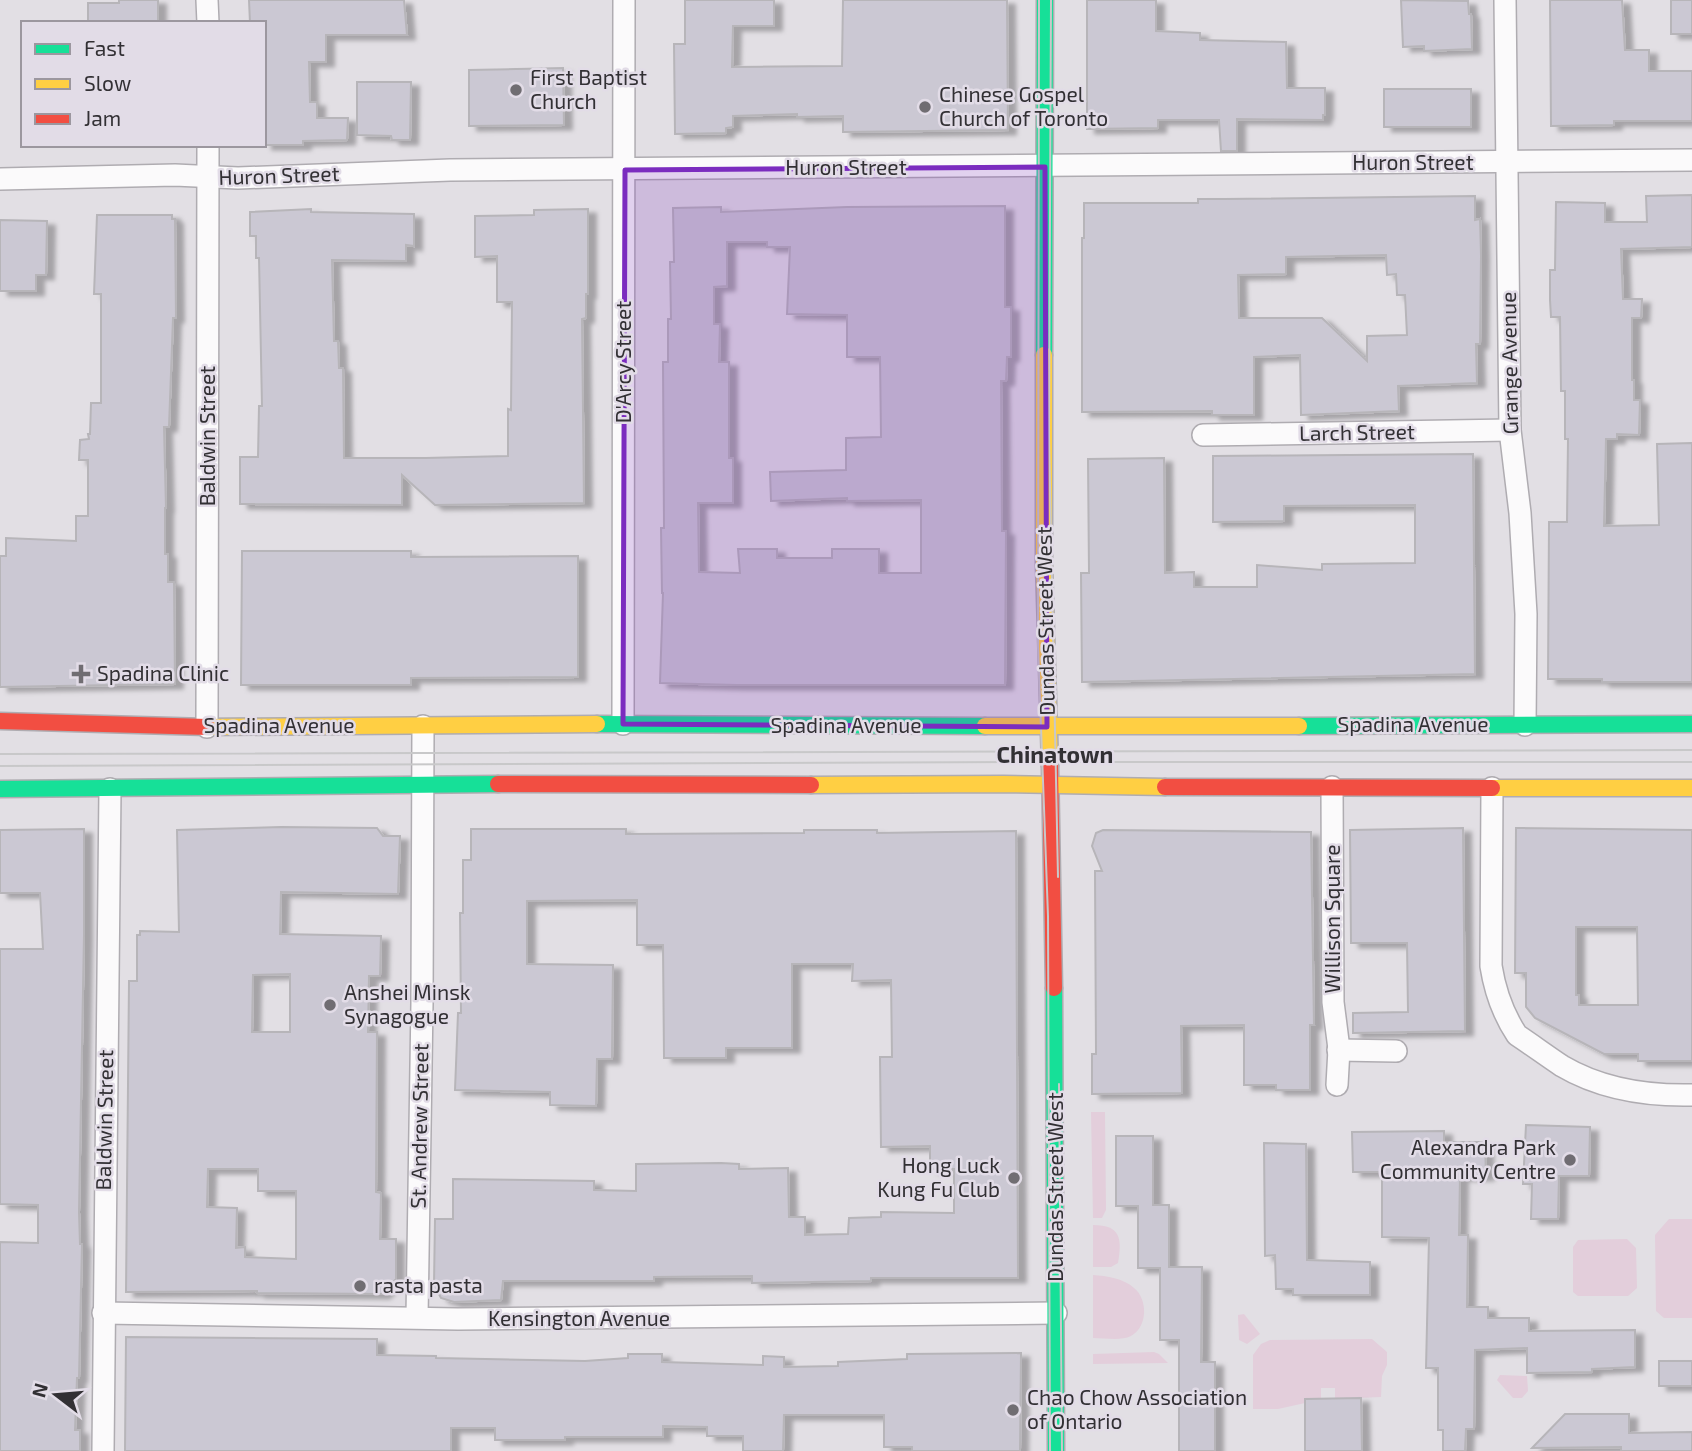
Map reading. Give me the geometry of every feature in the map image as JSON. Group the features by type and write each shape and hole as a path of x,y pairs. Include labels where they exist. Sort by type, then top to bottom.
{"main road":[{"name":"Dundas Street West","path":"1045,0 1044,565 1051,786 1056,1451"},
{"name":"Spadina Avenue","path":"0,721 207,727 623,724 1048,727 1692,724"},
{"path":"0,789 634,783 1692,788"}],"street":[{"path":"208,0 208,21"},
{"name":"D'Arcy Street","path":"623,724 624,0"},
{"name":"Grange Avenue","path":"1505,0 1510,430 1520,513 1526,614 1525,725"},
{"name":"Baldwin Street","path":"207,727 208,147"},
{"name":"Huron Street","path":"0,179 422,171 1692,160"},
{"name":"Larch Street","path":"1203,435 1510,430"},
{"name":"St. Andrew Street","path":"416,1317 422,1003 423,726"},
{"name":"Willison Square","path":"1332,788 1333,1002 1339,1050 1336,1086"},
{"path":"1492,788 1491,966 1494,985 1505,1015 1517,1035 1563,1066 1589,1079 1619,1089 1667,1096 1692,1095"},
{"name":"Baldwin Street","path":"103,1451 110,789"},
{"path":"1339,1050 1396,1051"},
{"name":"Kensington Avenue","path":"103,1313 458,1319 1056,1313"}],"highlighted area":[{"path":"1045,167 1047,727 623,724 625,170"}],"shaded area":[{"path":"1091,1112 1105,1112 1106,1210 1102,1218 1093,1218"},
{"path":"1669,1219 1692,1219 1692,1318 1664,1318 1656,1311 1655,1235"},
{"path":"1093,1225 1109,1228 1118,1235 1118,1263 1111,1267 1093,1267"},
{"path":"1627,1239 1636,1248 1637,1288 1628,1296 1578,1296 1573,1292 1573,1247 1578,1240"},
{"path":"1093,1275 1120,1280 1139,1293 1144,1313 1137,1332 1127,1338 1093,1338"},
{"path":"1244,1314 1260,1334 1247,1344 1239,1340 1238,1315"},
{"path":"1372,1339 1387,1352 1381,1397 1335,1399 1335,1388 1321,1388 1321,1398 1306,1399 1305,1403 1278,1409 1253,1409 1253,1355 1261,1344 1270,1340"},
{"path":"1154,1352 1168,1363 1093,1364 1093,1354"},
{"path":"1500,1375 1527,1376 1528,1391 1522,1398 1513,1398 1497,1380"}],"building":[{"path":"119,0 158,0 158,21 88,21 88,3 119,3"},
{"path":"249,0 404,0 407,35 326,35 326,62 309,62 310,102 317,102 317,118 348,118 347,140 303,141 303,145 266,145 266,21 250,21"},
{"path":"685,0 774,0 774,26 733,26 732,67 842,66 843,0 1007,0 1008,130 843,132 843,116 797,117 797,114 733,116 733,127 726,128 726,133 675,134 674,44 685,44"},
{"path":"1087,0 1156,0 1156,31 1200,33 1200,40 1286,42 1287,88 1325,88 1323,120 1237,119 1237,151 1221,151 1219,120 1158,120 1158,128 1087,129"},
{"path":"1401,0 1468,1 1472,49 1424,51 1424,46 1403,47"},
{"path":"1550,0 1622,0 1625,50 1649,50 1649,71 1692,71 1692,121 1614,121 1614,125 1551,126"},
{"path":"1671,0 1692,0 1692,34 1671,34"},
{"name":"First Baptist Church","path":"563,68 564,125 469,126 469,70"},
{"path":"357,82 411,82 410,140 392,140 391,136 357,135"},
{"path":"1384,89 1471,89 1471,127 1384,127"},
{"path":"1692,195 1692,247 1621,249 1623,299 1642,299 1641,318 1632,318 1632,380 1634,400 1640,400 1639,435 1617,434 1617,439 1606,439 1604,526 1659,525 1657,444 1692,443 1692,682 1548,679 1549,522 1567,522 1568,439 1565,439 1565,391 1561,391 1560,317 1551,317 1550,300 1550,270 1555,270 1556,202 1605,203 1605,222 1647,222 1646,196"},
{"path":"1475,196 1475,220 1480,219 1481,255 1480,344 1476,344 1477,383 1398,386 1399,411 1301,415 1300,355 1254,357 1254,415 1212,415 1212,411 1082,412 1084,203","holes":["1386,255 1387,275 1396,274 1397,295 1405,295 1407,335 1367,336 1367,361 1322,318 1239,318 1238,275 1286,274 1286,257"]},
{"path":"1005,206 1005,307 1011,307 1011,357 1007,357 1006,381 1001,381 1002,531 1006,531 1005,685 660,683 663,593 661,528 664,528 663,362 668,362 668,319 671,319 673,208 721,207 721,212 847,207","holes":["727,242 767,242 767,247 790,247 787,314 847,315 847,357 880,357 881,437 846,438 846,470 770,472 771,501 847,498 847,501 921,500 921,573 879,573 879,549 832,549 832,558 777,558 777,549 738,549 740,573 699,572 698,503 733,503 733,458 729,458 729,362 719,362 720,324 714,324 714,287 727,286"]},
{"path":"311,209 311,212 414,214 414,246 406,245 406,261 332,260 334,341 338,341 339,368 343,368 344,458 425,458 508,456 512,302 497,302 497,256 475,257 475,216 534,215 534,210 588,209 588,294 586,318 582,319 584,503 435,505 402,475 402,505 240,504 240,457 258,457 259,406 262,406 259,258 256,258 256,236 250,236 250,212"},
{"path":"97,215 172,215 172,219 175,219 176,318 173,318 169,427 164,427 165,554 168,554 168,582 174,582 175,684 0,687 0,556 6,556 6,538 76,541 76,516 88,516 88,460 79,460 80,440 89,439 91,403 101,403 101,294 94,294"},
{"path":"0,220 47,221 46,275 36,275 36,291 0,291"},
{"path":"1473,454 1475,674 1082,682 1081,573 1089,573 1088,459 1164,458 1165,573 1194,572 1194,587 1257,587 1257,565 1322,570 1322,564 1415,563 1415,505 1284,506 1284,521 1213,522 1213,456"},
{"path":"242,551 411,551 411,557 578,556 578,677 411,678 411,685 241,685"},
{"path":"377,828 383,836 400,836 398,894 281,892 280,934 381,936 380,976 369,976 368,1032 377,1032 376,1192 381,1193 380,1239 396,1239 396,1279 382,1294 126,1292 129,981 137,981 137,935 140,935 140,931 179,932 177,830","holes":["290,974 290,1032 252,1032 253,975","208,1169 258,1169 258,1191 296,1191 296,1259 245,1257 245,1247 236,1248 237,1208 207,1207"]},
{"path":"1463,828 1465,1031 1353,1033 1353,1013 1408,1012 1407,943 1351,943 1350,830"},
{"path":"1516,828 1692,830 1692,1061 1638,1061 1638,1054 1604,1054 1535,1018 1526,1007 1526,973 1515,973","holes":["1576,927 1637,927 1638,1005 1579,1005 1579,995 1576,995"]},
{"path":"84,829 79,1212 82,1244 75,1430 80,1430 80,1451 0,1451 0,1242 38,1243 38,1205 0,1204 0,949 43,949 40,893 0,893 0,830"},
{"path":"471,829 626,829 626,834 804,833 804,830 877,830 877,833 1016,831 1018,1278 871,1278 871,1281 752,1283 752,1276 654,1277 654,1281 503,1281 501,1300 454,1302 441,1298 434,1285 435,1219 453,1219 453,1179 594,1181 594,1190 636,1191 636,1164 739,1164 739,1169 788,1168 789,1217 805,1217 805,1235 848,1234 849,1218 881,1217 881,1212 954,1213 954,1169 930,1169 930,1146 881,1147 880,1057 892,1057 891,980 852,981 853,964 792,964 792,1048 726,1048 726,1058 664,1058 663,945 637,945 637,900 527,901 527,964 613,965 612,1059 597,1059 596,1106 550,1105 550,1092 455,1090 458,1013 461,1013 460,913 463,913 463,860 471,860"},
{"path":"1103,830 1311,832 1314,1025 1310,1025 1310,1090 1276,1090 1276,1085 1244,1085 1244,1025 1181,1026 1182,1093 1092,1094 1092,1054 1096,1054 1095,871 1102,871 1092,846 1096,833"},
{"path":"1526,1125 1590,1127 1589,1176 1559,1176 1558,1219 1531,1219 1532,1184 1523,1184"},
{"path":"1444,1131 1444,1142 1485,1142 1486,1176 1460,1176 1459,1235 1468,1235 1467,1307 1488,1307 1488,1318 1529,1318 1529,1331 1635,1330 1635,1367 1592,1369 1592,1372 1527,1373 1527,1348 1475,1350 1474,1429 1466,1429 1465,1451 1443,1451 1443,1430 1438,1430 1438,1368 1426,1368 1429,1238 1382,1237 1382,1172 1353,1172 1352,1132"},
{"path":"1116,1136 1153,1136 1153,1205 1169,1205 1169,1267 1202,1267 1201,1362 1215,1362 1215,1451 1179,1451 1179,1340 1160,1340 1160,1268 1138,1268 1138,1206 1116,1206"},
{"path":"1264,1143 1306,1144 1307,1260 1370,1262 1370,1295 1293,1295 1293,1289 1276,1289 1275,1255 1265,1256"},
{"path":"126,1337 377,1339 377,1355 436,1358 585,1361 628,1358 628,1354 662,1354 662,1362 763,1365 763,1356 784,1357 784,1367 838,1366 838,1362 907,1359 907,1354 1021,1353 1020,1451 912,1451 912,1447 884,1447 884,1415 784,1415 783,1451 743,1451 743,1436 707,1436 707,1427 663,1426 663,1437 565,1437 565,1440 495,1440 495,1428 451,1428 451,1451 125,1451"},
{"path":"1659,1361 1692,1361 1692,1386 1659,1386"},
{"path":"1361,1398 1362,1451 1305,1451 1305,1399"},
{"path":"1565,1414 1629,1414 1629,1433 1692,1432 1692,1451 1621,1451 1621,1447 1532,1448"}],"tram line":[{"path":"1039,0 1038,646 1048,916 1050,1451"},
{"path":"1051,0 1049,436 1058,877"},
{"path":"0,754 1692,750"},
{"path":"0,766 1692,762"},
{"path":"1059,1084 1062,1451"}],"traffic: fast":[{"path":"1044,355 1045,0"},
{"path":"597,724 985,726"},
{"path":"1299,726 1692,724"},
{"path":"0,789 498,784"},
{"path":"1054,988 1056,1451"}],"traffic: slow":[{"path":"1044,355 1044,564 1050,766"},
{"path":"207,727 597,724"},
{"path":"985,726 1299,726"},
{"path":"811,785 1165,787"},
{"path":"1492,788 1692,788"}],"traffic: jam":[{"path":"0,721 207,727"},
{"path":"1050,766 1054,988"},
{"path":"498,784 811,785"},
{"path":"1165,787 1492,788"}],"place":[{"name":"First Baptist Church","path":"516,90"},
{"name":"Chinese Gospel Church of Toronto","path":"925,107"},
{"name":"Spadina Clinic","path":"81,674"},
{"name":"Anshei Minsk Synagogue","path":"330,1005"},
{"name":"Alexandra Park Community Centre","path":"1570,1160"},
{"name":"Hong Luck Kung Fu Club","path":"1014,1178"},
{"name":"rasta pasta","path":"360,1286"},
{"name":"Chao Chow Association of Ontario","path":"1013,1410"}],"district":[{"name":"Chinatown","path":"1055,755"}]}
